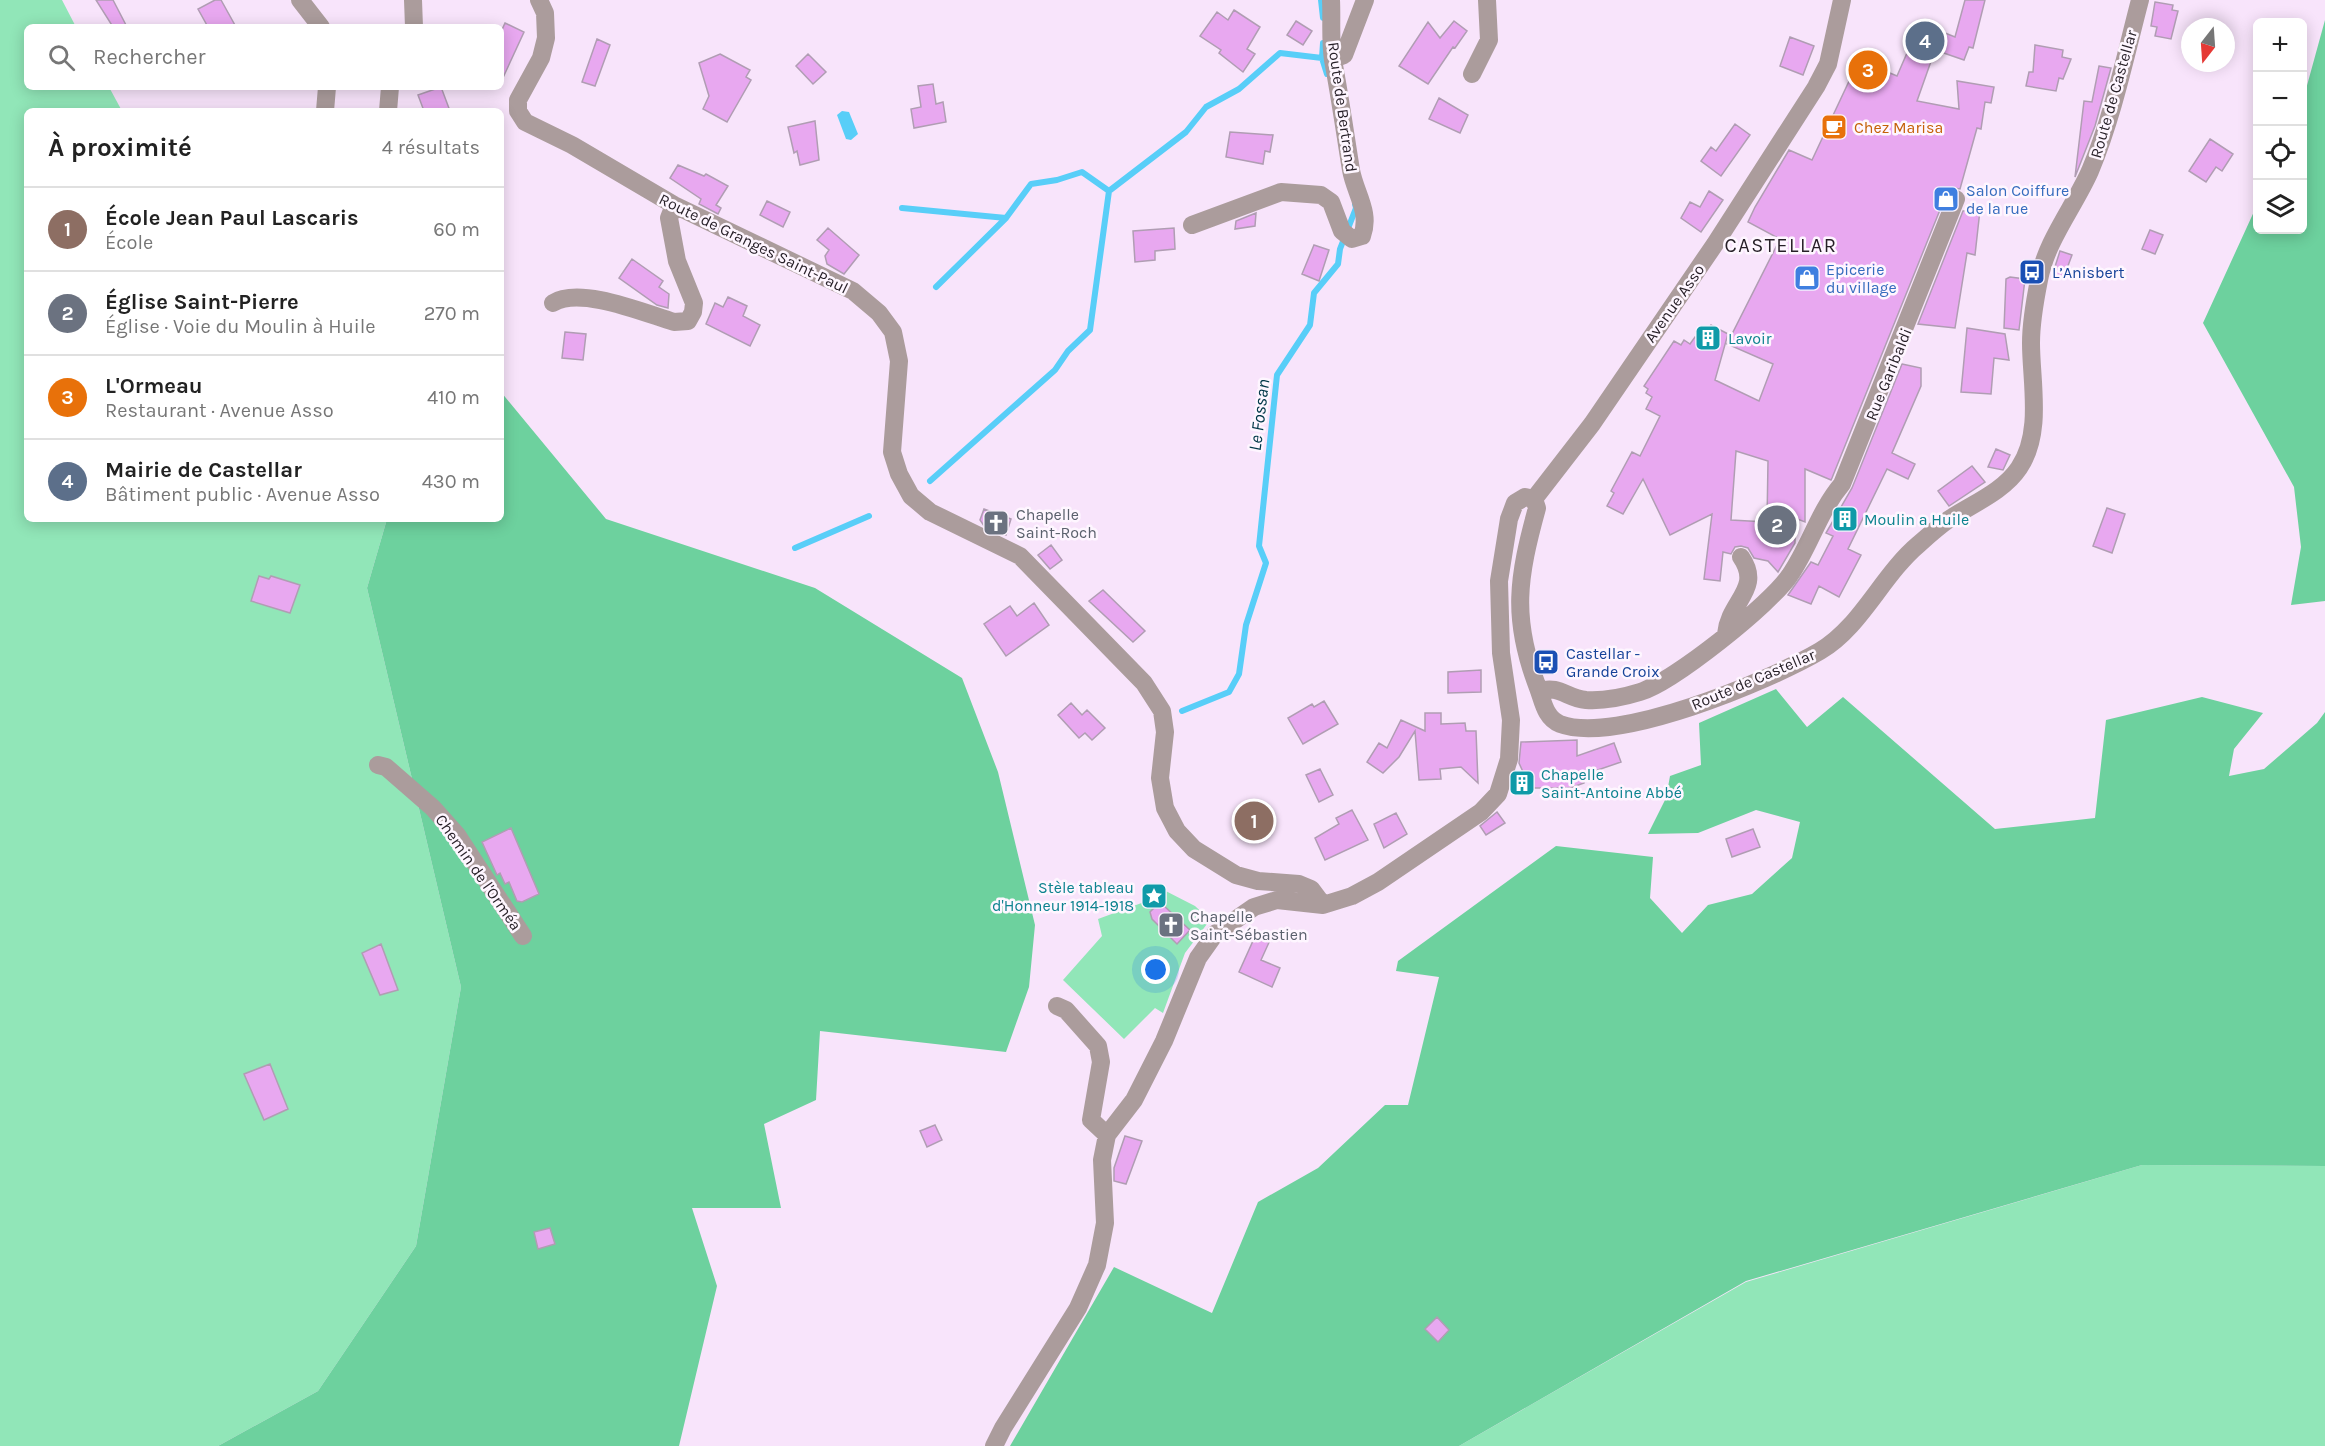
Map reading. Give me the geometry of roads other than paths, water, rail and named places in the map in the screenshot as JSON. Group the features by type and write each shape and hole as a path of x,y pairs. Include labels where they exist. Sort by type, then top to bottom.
{"street":[{"path":"300,0 319,24"},
{"path":"413,0 414,24"},
{"name":"Route de Granges Saint-Paul","path":"539,0 545,13 546,38 541,58 518,100 518,111 525,122 572,145 674,205 853,291 879,313 893,332 899,361 892,452 899,474 911,496 930,512 1020,556 1144,683 1162,711 1165,732 1160,778 1165,808 1177,831 1194,849 1236,875 1258,881 1299,884 1311,890 1323,905"},
{"name":"Route de Bertrand","path":"1192,225 1281,192 1321,195 1331,202 1347,235 1362,236 1366,226 1364,208 1351,173 1339,80 1333,59 1331,0"},
{"path":"1333,59 1344,55 1365,0"},
{"path":"1472,74 1489,39 1488,0"},
{"name":"Avenue Asso","path":"1534,499 1592,424 1715,244 1816,87 1828,64 1842,0"},
{"name":"Route de Castellar","path":"1534,499 1537,508 1523,559 1518,606 1528,662 1547,713 1558,723 1580,728 1620,725 1686,709 1743,687 1821,651 1840,635 1909,553 1944,523 2006,483 2019,469 2027,454 2031,438 2031,339 2039,277 2053,241 2088,175 2104,134 2140,0"},
{"path":"325,108 327,90"},
{"path":"388,108 390,90"},
{"name":"Rue Garibaldi","path":"1539,691 1556,688 1572,697 1588,700 1642,692 1665,680 1746,621 1790,576 1831,497 1846,474 1956,199"},
{"path":"553,303 573,296 581,297 674,322 688,321 693,312 694,303 677,261 669,218 674,205"},
{"path":"994,1446 1078,1308 1097,1265 1105,1223 1102,1160 1107,1135 1134,1100 1164,1041 1198,958 1215,934 1254,907 1277,900 1323,905 1352,896 1378,882 1481,812 1498,794 1509,759 1511,720 1501,653 1499,581 1509,519 1515,503 1525,497 1534,499"},
{"path":"1726,634 1727,620 1749,584 1749,570 1741,557"},
{"name":"Chemin de l'Orméa","path":"378,765 386,767 425,801 457,835 523,936"},
{"path":"1057,1006 1066,1010 1098,1046 1101,1062 1091,1120 1107,1135"}],"water":[{"path":"842,111 849,112 858,134 851,140 846,139 837,115"}],"waterway":[{"name":"Le Fossan","path":"1321,0 1323,18"},
{"name":"Le Fossan","path":"1323,43 1322,58 1327,74"},
{"path":"930,481 1055,370 1068,351 1090,330 1109,191 1186,132 1206,107 1239,89 1280,53 1322,58"},
{"path":"936,287 1006,218 1031,184 1057,180 1082,172 1109,191"},
{"name":"Le Fossan","path":"1182,711 1229,692 1239,674 1246,625 1266,563 1259,546 1277,375 1310,325 1314,293 1338,264 1340,249 1356,208 1355,204"},
{"path":"902,208 1006,218"},
{"path":"795,548 869,516"}],"place":[{"name":"Mairie de Castellar","path":"1925,41"},
{"name":"L'Ormeau","path":"1868,70"},
{"name":"Chez Marisa","path":"1834,127"},
{"name":"Salon Coiffure de la rue","path":"1946,199"},
{"name":"L’Anisbert","path":"2032,272"},
{"name":"Epicerie du village","path":"1807,278"},
{"name":"Lavoir","path":"1708,338"},
{"name":"Moulin a Huile","path":"1845,519"},
{"name":"Chapelle Saint-Roch","path":"996,523"},
{"name":"Église Saint-Pierre","path":"1777,525"},
{"name":"Castellar - Grande Croix","path":"1546,662"},
{"name":"Chapelle Saint-Antoine Abbé","path":"1522,783"},
{"name":"École Jean Paul Lascaris","path":"1254,821"},
{"name":"Stèle tableau d'Honneur 1914-1918","path":"1154,896"},
{"name":"Chapelle Saint-Sébastien","path":"1171,925"}],"district":[{"name":"CASTELLAR","path":"1781,245"}]}
